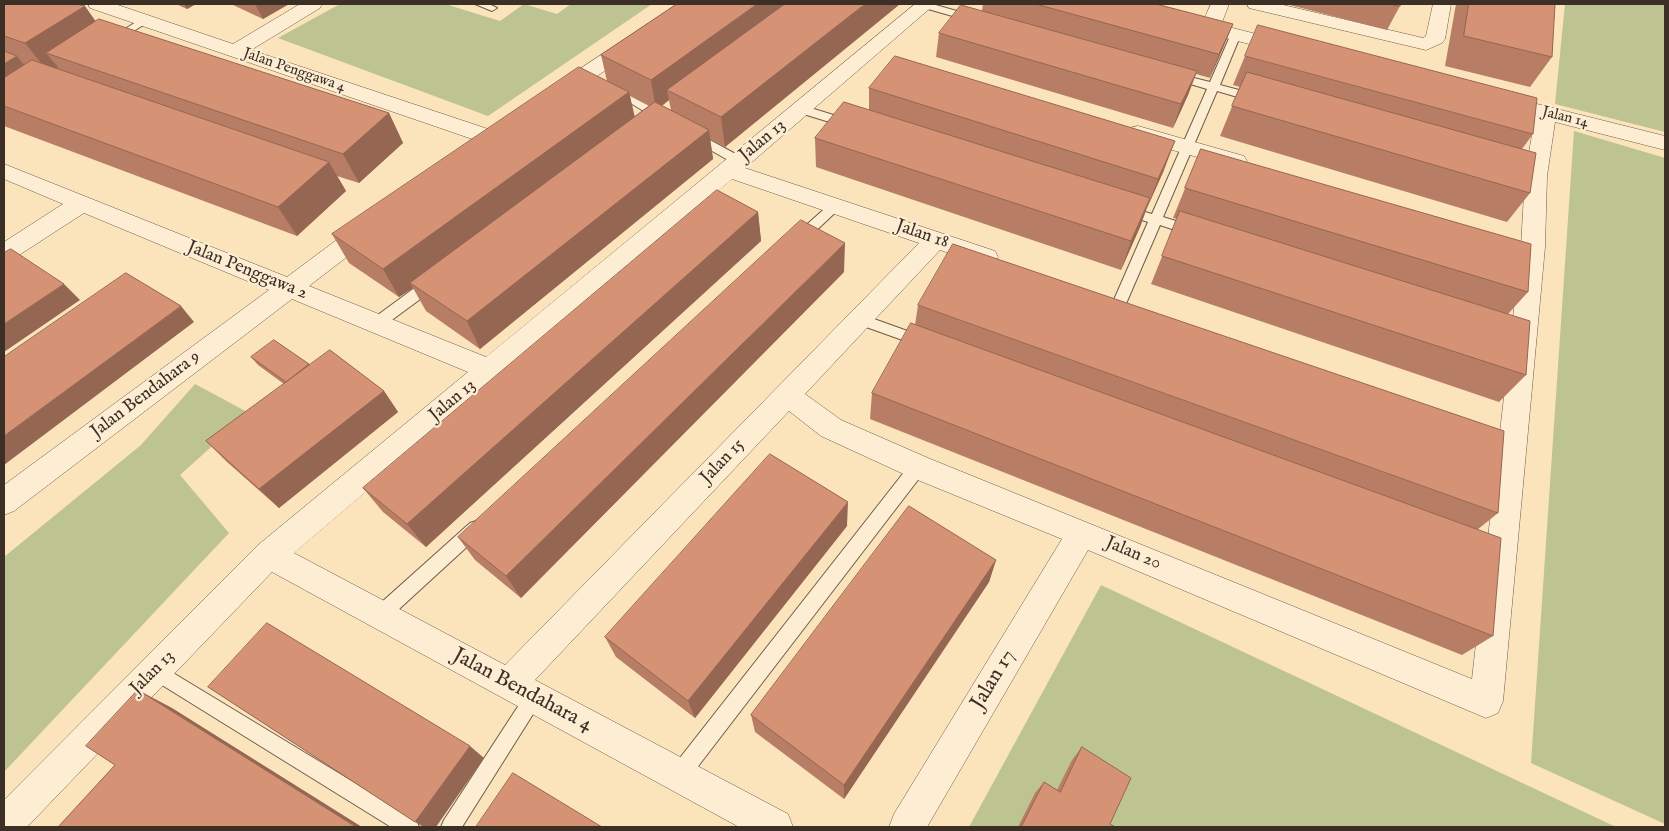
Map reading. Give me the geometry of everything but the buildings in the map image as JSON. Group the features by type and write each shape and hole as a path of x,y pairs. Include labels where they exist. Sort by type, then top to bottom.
{"street":[{"name":"Jalan Penggawa 4","path":"97,4 235,51 500,132 468,155"},
{"path":"235,51 313,4"},
{"path":"540,106 596,78 690,4"},
{"name":"Jalan 13","path":"4,824 269,555 926,4"},
{"path":"1210,28 1220,4"},
{"path":"1256,4 1426,44 1435,39 1442,4"},
{"path":"1172,18 1302,51"},
{"path":"866,54 894,62"},
{"name":"Jalan 14","path":"1509,104 1665,144"},
{"name":"Jalan 20","path":"787,395 831,428 918,467 1486,701 1491,553 1504,431 1519,333 1523,245 1531,174 1546,113"},
{"path":"1121,128 1254,167"},
{"name":"Jalan 18","path":"733,166 835,206 1010,265"},
{"name":"Jalan Penggawa 2","path":"4,171 490,370"},
{"path":"4,253 82,203"},
{"name":"Jalan Bendahara 9","path":"4,502 287,287 390,212"},
{"name":"Jalan 15","path":"521,690 787,395 936,240"},
{"name":"Jalan 17","path":"907,827 1082,533"},
{"name":"Jalan Bendahara 4","path":"269,555 775,827"}],"lane":[{"path":"480,4 492,8"},
{"path":"926,4 982,22"},
{"path":"103,47 144,20"},
{"path":"1120,302 1236,34"},
{"path":"1165,73 1270,103"},
{"path":"596,78 679,127 733,166"},
{"path":"801,109 857,126"},
{"path":"1109,205 1203,234"},
{"path":"791,246 835,206"},
{"path":"376,324 439,277"},
{"path":"860,319 934,347"},
{"path":"679,775 918,467"},
{"path":"380,614 490,516"},
{"path":"155,671 409,827"},
{"path":"451,827 521,690"}],"green space":[{"path":"340,4 445,4 500,21 524,4 557,14 571,4 652,4 488,116 278,38"},
{"path":"1565,4 1665,4 1665,132 1555,104"},
{"path":"1574,131 1665,158 1665,824 1531,763"},
{"path":"195,384 249,413 180,475 229,533 4,772 4,557 141,445"},
{"path":"1101,585 1616,827 969,827"}]}
